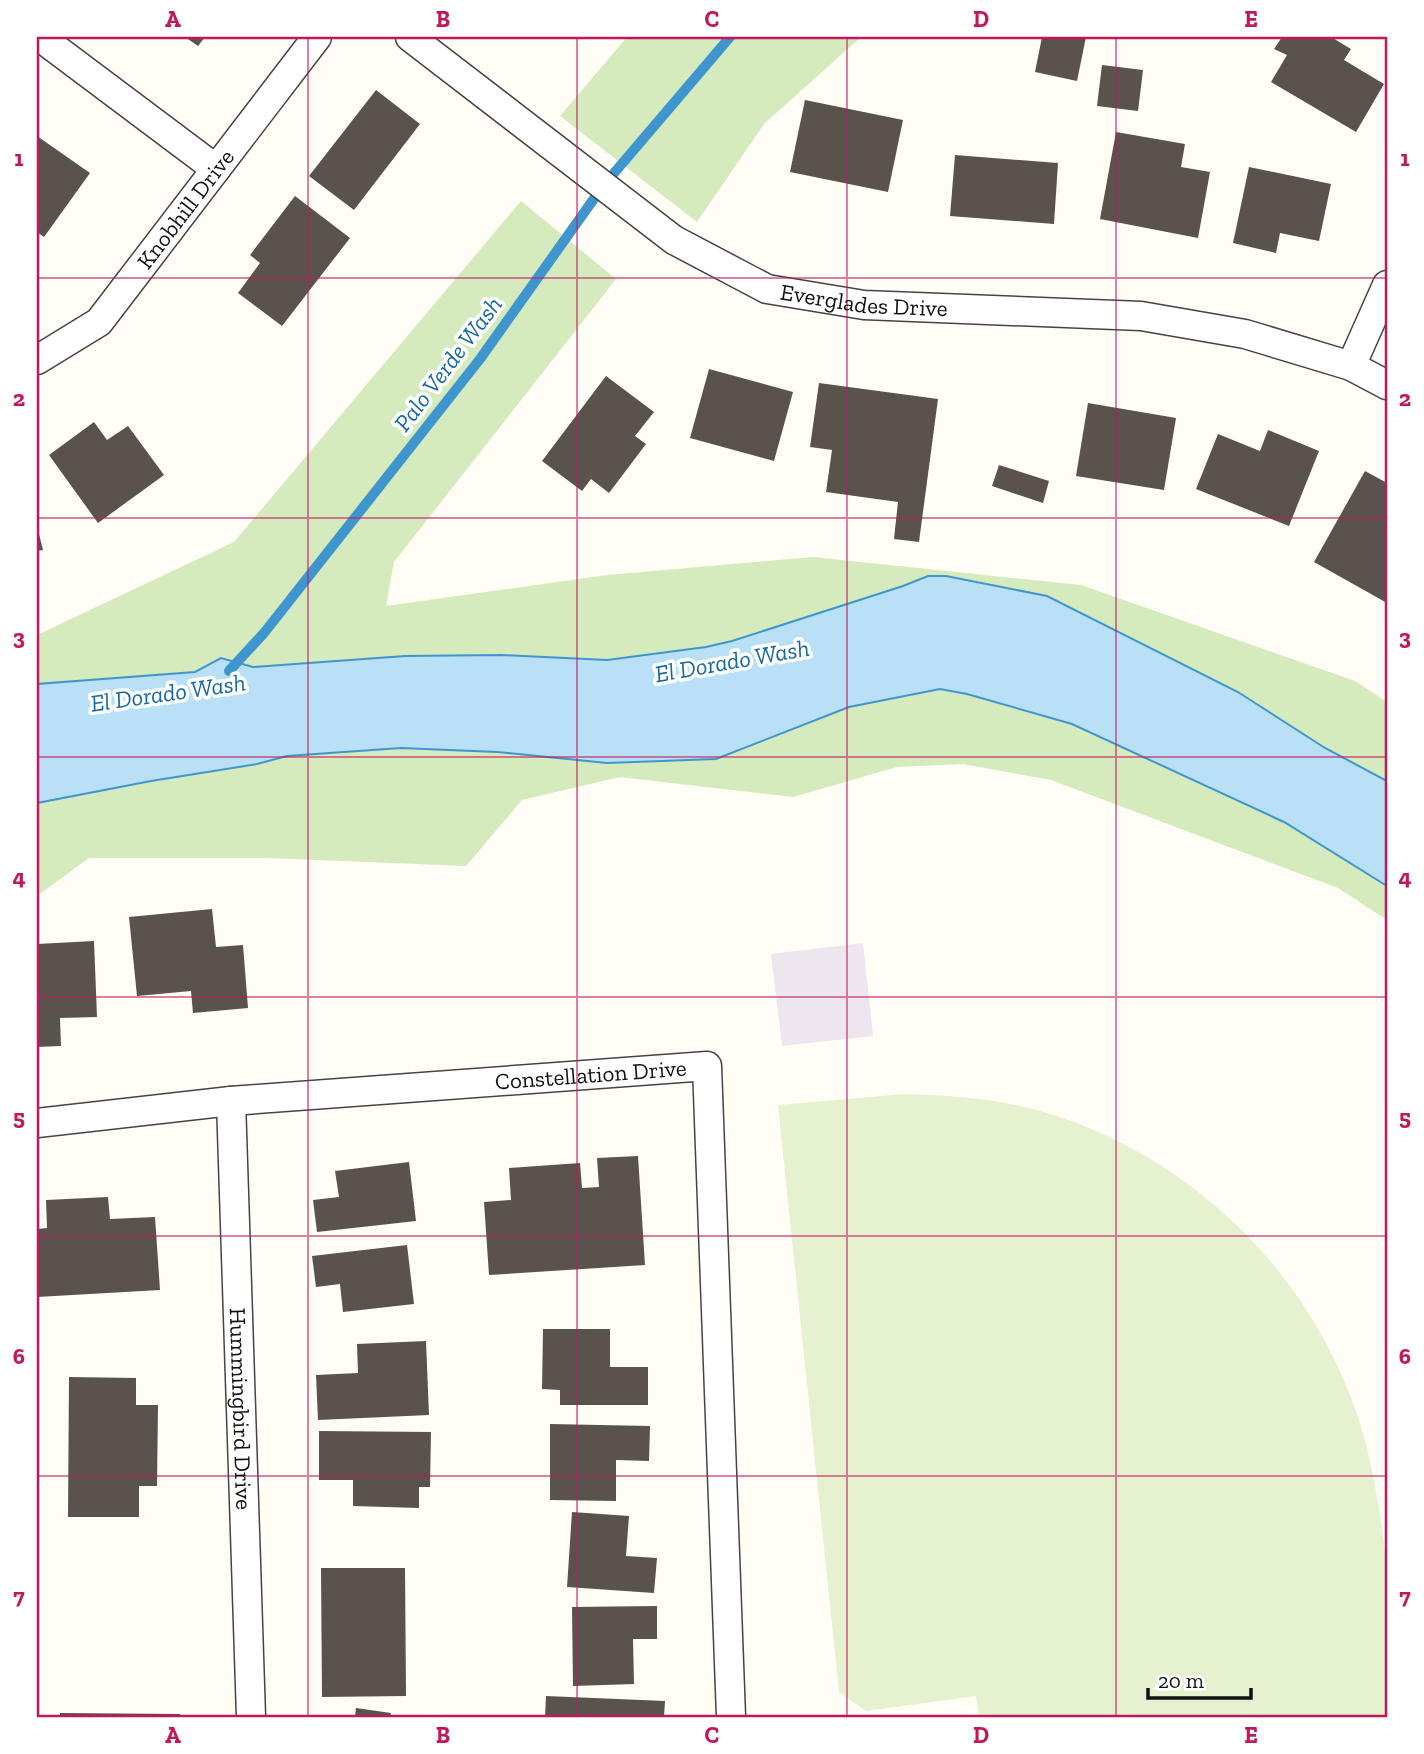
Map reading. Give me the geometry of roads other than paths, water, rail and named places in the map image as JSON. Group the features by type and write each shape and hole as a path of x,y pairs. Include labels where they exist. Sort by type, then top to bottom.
{"street":[{"path":"40,37 216,169"},
{"name":"Knobhill Drive","path":"37,360 99,322 317,37"},
{"name":"Everglades Drive","path":"410,37 674,240 767,289 864,305 1141,316 1245,334 1351,366 1387,385"},
{"path":"1351,366 1387,285"},
{"name":"Constellation Drive","path":"37,1123 231,1101 707,1066 731,1717"},
{"name":"Hummingbird Drive","path":"231,1101 251,1717"}],"water":[{"name":"El Dorado Wash","path":"928,576 946,576 1047,596 1238,692 1325,748 1387,781 1387,886 1284,822 1072,724 940,689 849,707 716,759 607,763 497,752 401,748 287,756 257,764 37,803 37,684 195,672 221,658 253,667 405,656 501,655 607,660 732,641"}],"waterway":[{"name":"Palo Verde Wash","path":"229,671 264,633 480,359 603,186 730,37"}]}
